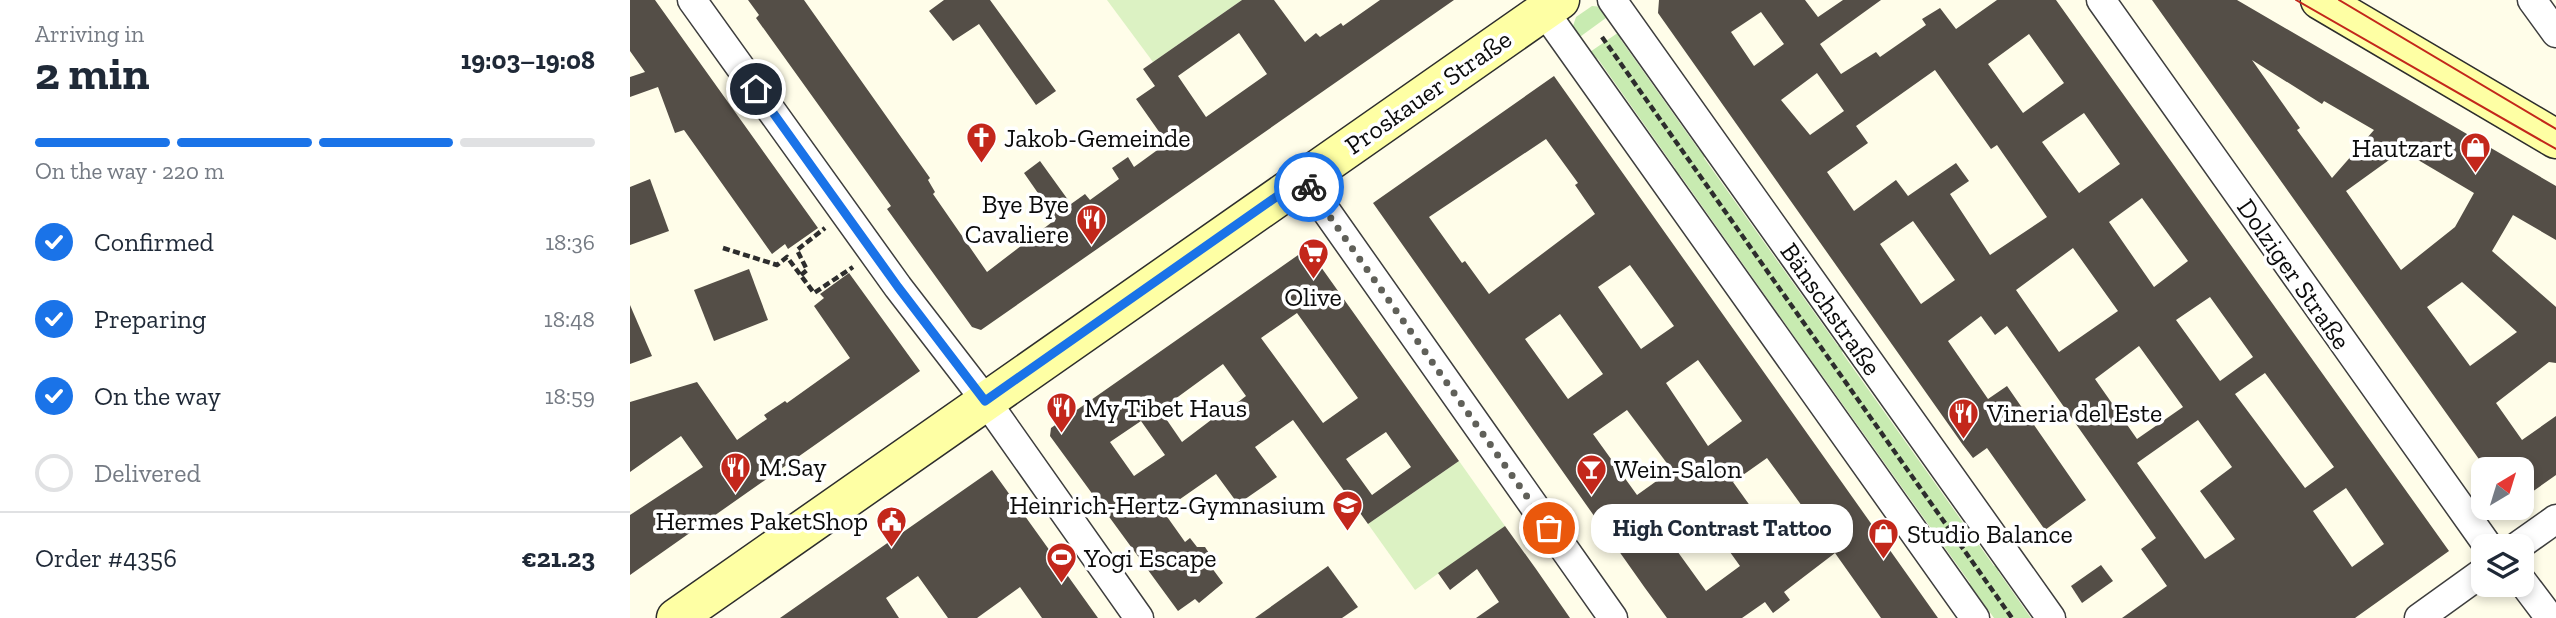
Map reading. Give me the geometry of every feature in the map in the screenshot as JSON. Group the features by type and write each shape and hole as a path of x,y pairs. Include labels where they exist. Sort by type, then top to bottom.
{"street":[{"path":"692,0 898,287 985,401 1139,618"},
{"name":"Bänschstraße","path":"1612,0 2050,618"},
{"name":"Dolziger Straße","path":"2101,0 2479,534"},
{"path":"2320,0 2555,136"},
{"path":"2532,0 2556,33"},
{"path":"1553,4 1664,181 1975,618"},
{"name":"Proskauer Straße","path":"676,618 1553,4"},
{"path":"1303,178 1613,618"},
{"path":"2534,535 2556,519"},
{"path":"2420,618 2471,581"},
{"path":"2534,597 2550,618"}],"path":[{"path":"1602,37 2012,618"},
{"path":"1664,181 1714,144"},
{"path":"801,275 807,270 797,250 821,231"},
{"path":"723,248 777,265 787,257 814,293 849,270"},
{"path":"1803,376 1854,341"},
{"path":"1958,595 2009,559"}],"green space":[{"path":"1107,0 1242,0 1153,62"},
{"path":"1592,6 1603,7 1610,15 1577,39 1572,29 1576,17"},
{"path":"1622,30 1621,40 1699,150 1704,148 1707,153 1704,158 1838,346 1843,344 1847,349 1843,354 1994,566 1999,563 2002,568 1998,571 2031,618 1994,618 1973,589 1969,592 1965,587 1970,583 1819,371 1813,373 1810,368 1813,363 1680,175 1675,176 1671,172 1675,168 1598,59 1587,54"},
{"path":"1459,461 1505,526 1415,590 1368,524"}],"building":[{"path":"630,0 655,0 818,228 788,249 785,244 772,254 684,130 675,133 658,87 630,97 630,77 645,72 630,51"},
{"path":"748,0 804,0 930,178 928,180 935,192 933,194 987,272 1056,219 1024,173 1040,161 1071,204 1085,194 1090,200 1119,179 1112,168 1128,157 1134,167 1167,143 1136,99 1155,86 1143,69 1242,0 1274,0 1305,42 1316,33 1320,37 1341,23 1343,26 1380,0 1454,0 981,330 972,327 887,209 891,206 756,18 759,15","holes":["1239,33 1267,74 1206,117 1178,76"]},
{"path":"944,0 990,0 1056,91 1036,105 979,24 953,41 929,11"},
{"path":"1659,0 1805,0 1818,17 1843,0 1881,0 1820,44 1841,74 1876,52 1880,57 1926,25 1922,19 1940,8 1956,29 1997,0 2056,0 2449,551 2355,618 2122,618 2167,586 2141,549 2156,538 2007,326 1995,335 1981,316 1948,341 1988,399 2007,386 2086,500 2045,530 1987,448 1973,458 1963,445 1658,13","holes":["1761,12 1784,44 1754,66 1731,32","2029,34 2064,83 2023,113 1988,64","1935,70 1991,149 1997,145 2047,217 1990,255 1950,194 1969,181 1956,163 1908,196 1896,180 1854,211 1827,172 1868,143 1856,126","1817,73 1844,111 1810,135 1781,100","2084,113 2120,164 2079,193 2042,142","2142,198 2188,261 2154,287 2109,222","1913,221 1955,280 1921,304 1880,244","2073,248 2118,311 2059,352 2016,290","2210,297 2253,357 2220,381 2176,320","2139,346 2183,407 2137,439 2095,379","2265,373 2334,467 2305,488 2235,394","2198,420 2232,467 2200,491 2235,539 2205,559 2137,463","2346,488 2384,544 2352,567 2313,511"]},
{"path":"2152,0 2237,0 2556,186 2556,240 2513,215 2492,251 2556,307 2556,363 2549,362 2496,403 2522,440 2556,416 2556,475 2534,491 2534,457 2477,457","holes":["2252,60 2322,104 2324,101 2374,130 2332,178","2408,154 2474,193 2455,227 2401,270 2346,191 2396,155 2404,160","2462,282 2517,332 2470,366 2427,307"]},
{"path":"1554,76 1938,618 1881,618 1835,553 1784,592 1790,600 1773,613 1765,602 1742,618 1667,618 1373,203","holes":["1546,139 1578,183 1575,185 1595,214 1489,294 1465,261 1462,263 1429,217","1630,265 1674,326 1641,349 1598,287","1560,314 1603,374 1568,399 1525,339","1698,360 1742,421 1708,446 1666,383","1627,410 1672,470 1637,495 1593,434","1767,458 1810,517 1776,542 1733,482","1697,506 1740,566 1706,591 1662,530"]},
{"path":"650,179 669,231 630,245 630,187"},
{"path":"1301,253 1311,253 1459,461 1368,524 1293,420 1255,447 1277,477 1238,504 1216,474 1163,511 1185,542 1190,538 1197,547 1205,547 1214,561 1209,564 1223,583 1199,603 1195,599 1178,611 1050,436 1051,428","holes":["1297,313 1358,398 1323,423 1261,338","1223,364 1246,396 1182,442 1160,410","1141,421 1165,455 1134,476 1110,442","1386,432 1411,467 1372,495 1346,459"]},
{"path":"749,269 768,320 714,341 694,290"},
{"path":"849,273 920,371 630,575 630,515 703,467 681,436 630,472 630,402 697,382 737,440 767,419 764,415 785,401 787,403 850,358 814,306 824,298 820,294"},
{"path":"630,305 652,356 630,364"},
{"path":"992,470 1098,618 1042,618 1020,587 977,618 948,618 918,576 886,598 899,618 780,618"},
{"path":"1505,526 1570,618 1476,618 1499,602 1477,569 1450,590 1438,573"},
{"path":"2101,565 2113,581 2082,603 2071,586"},
{"path":"1328,566 1358,607 1342,618 1255,618"}],"tram line":[{"path":"2296,0 2556,149"},
{"path":"2339,0 2556,129"}],"way so far":[{"path":"1309,187 1549,528"}],"place":[{"name":"Jakob-Gemeinde","path":"981,165"},
{"name":"Hautzart","path":"2476,175"},
{"name":"Bye Bye Cavaliere","path":"1092,246"},
{"name":"Olive","path":"1313,281"},
{"name":"My Tibet Haus","path":"1061,435"},
{"name":"Vineria del Este","path":"1964,440"},
{"name":"M.Say","path":"736,494"},
{"name":"Wein-Salon","path":"1591,496"},
{"name":"High Contrast Tattoo","path":"1549,528"},
{"name":"Heinrich-Hertz-Gymnasium","path":"1348,532"},
{"name":"Hermes PaketShop","path":"891,548"},
{"name":"Studio Balance","path":"1884,561"},
{"name":"Yogi Escape","path":"1061,585"}],"route":[{"path":"756,89 898,287 953,355 985,401 1303,178 1309,187"}]}
